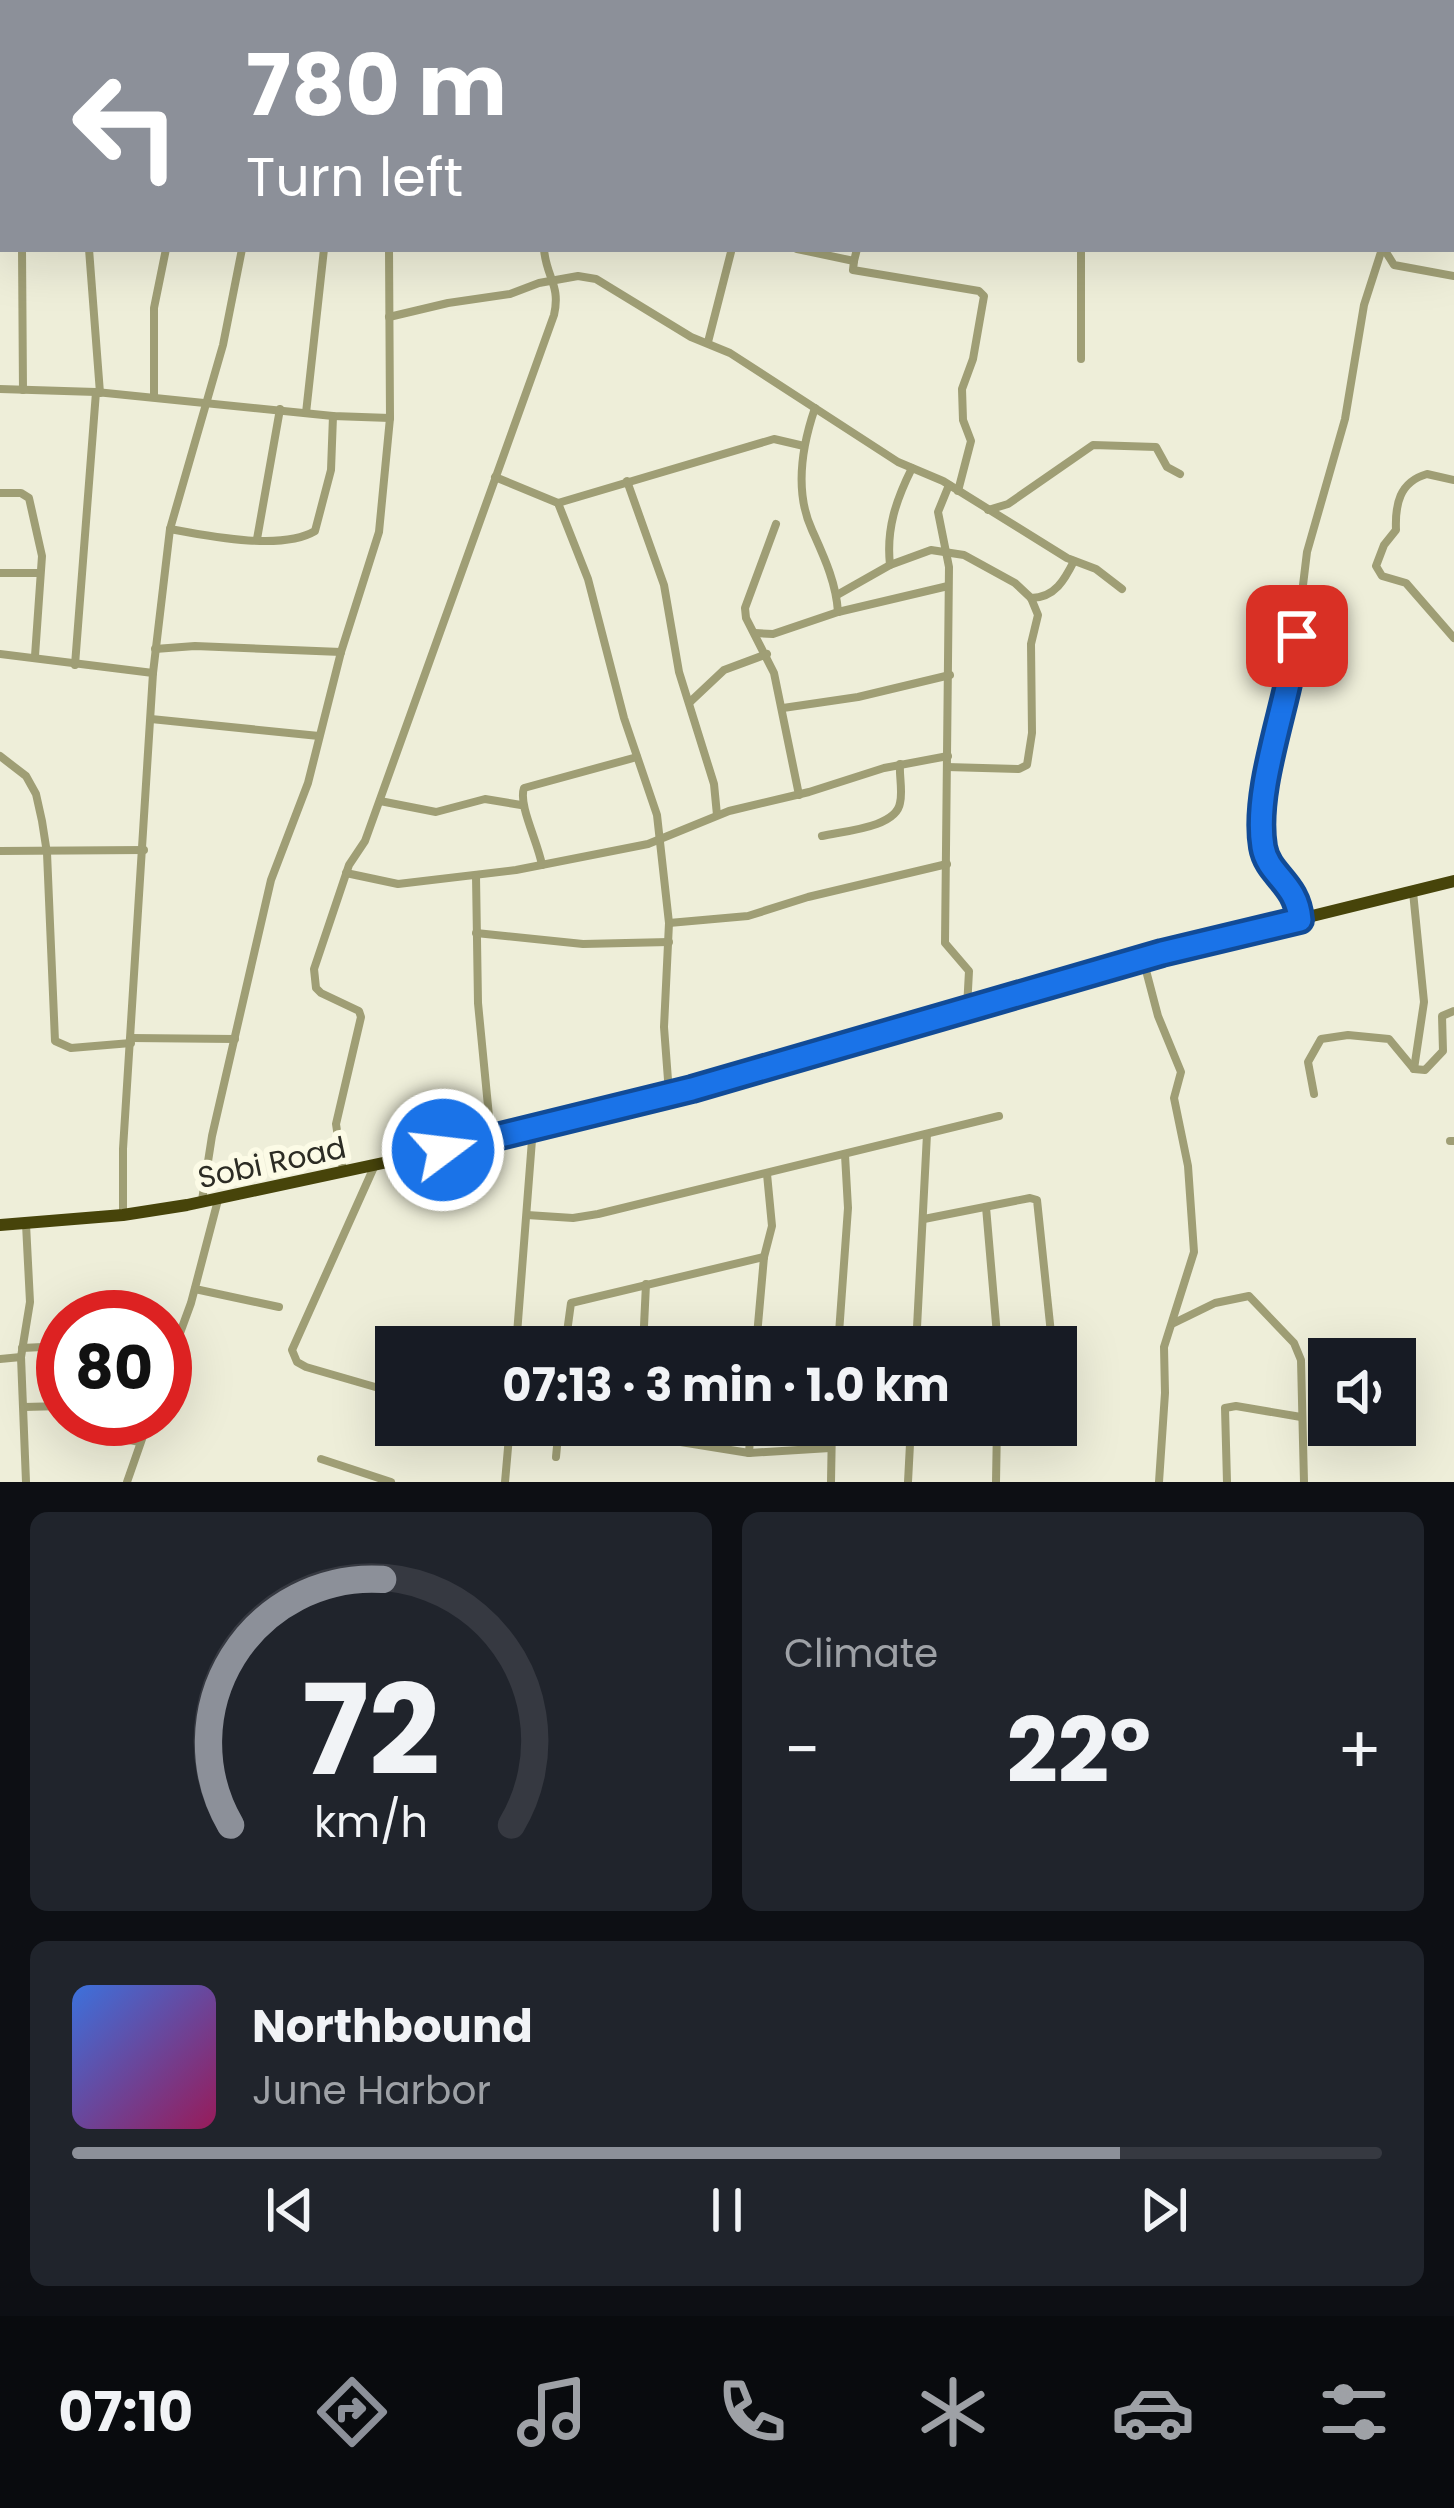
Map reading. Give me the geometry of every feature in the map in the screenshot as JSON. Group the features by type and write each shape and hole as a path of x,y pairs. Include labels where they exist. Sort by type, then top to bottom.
{"highway":[{"name":"Sobi Road","path":"0,1226 123,1215 218,1200 375,1166 669,1094 1162,953 1454,881"}],"street":[{"path":"22,252 23,390"},
{"path":"75,665 98,393 89,252"},
{"path":"154,398 154,308 165,252"},
{"path":"123,1215 123,1149 155,650 170,530 223,345 241,252"},
{"path":"306,413 324,252"},
{"path":"201,1202 271,880 308,784 341,652 380,532 390,418 389,252"},
{"path":"343,1173 336,1124 361,1017 359,1011 316,988 314,970 346,873 380,801 554,315 558,298 544,252"},
{"path":"708,342 731,252"},
{"path":"811,252 854,261"},
{"path":"856,252 853,270 979,291 984,296 973,359 962,389 963,420 971,440 953,488 938,512 948,550 949,586 945,943 969,971 966,1012"},
{"path":"1081,252 1081,359"},
{"path":"1300,920 1294,893 1263,848 1265,789 1292,676 1307,552 1345,419 1364,305 1382,252"},
{"path":"1385,252 1394,266 1454,276"},
{"path":"539,283 546,268"},
{"path":"389,317 510,294 539,283 578,276 596,279 912,468 1096,569 1122,589"},
{"path":"0,389 390,418"},
{"path":"815,408 804,446 806,512 837,595 838,612"},
{"path":"257,539 280,409"},
{"path":"170,530 257,539 306,537 320,524 331,470 333,416"},
{"path":"495,478 558,503 774,439 804,446"},
{"path":"986,510 1008,504 1093,445 1156,447 1167,466 1180,475"},
{"path":"890,565 891,522 912,468"},
{"path":"1454,480 1427,474 1406,487 1395,506 1396,530 1376,566 1382,576 1406,583 1454,638"},
{"path":"627,481 664,585 679,672 714,784 717,814"},
{"path":"0,493 22,493 29,498 42,556 35,656"},
{"path":"558,503 588,579 656,815 669,923 664,1027 669,1094"},
{"path":"776,524 745,608 783,708 799,795"},
{"path":"346,873 398,884 476,876 648,844 717,814 900,764 947,762 1019,769 1027,765 1032,733 1031,644 1038,615 1031,598 1015,583 948,550 918,553 837,595"},
{"path":"1031,598 1059,587 1074,561"},
{"path":"0,573 40,573"},
{"path":"754,633 767,635 838,612 949,586"},
{"path":"765,651 767,635"},
{"path":"155,650 195,646 341,652"},
{"path":"689,704 724,670 765,651"},
{"path":"0,654 153,673"},
{"path":"783,708 797,709 950,675"},
{"path":"786,724 797,709"},
{"path":"151,719 319,736"},
{"path":"0,757 26,776 36,794 47,853 55,1041 71,1048 131,1041 235,1039"},
{"path":"542,865 523,805 524,788 637,757"},
{"path":"822,836 873,824 896,813 900,764"},
{"path":"380,801 436,812 485,799 523,805"},
{"path":"0,851 144,850"},
{"path":"669,923 748,916 808,896 946,864"},
{"path":"476,876 478,1003 491,1137"},
{"path":"1413,891 1424,1002 1414,1069"},
{"path":"476,933 583,944 669,942"},
{"path":"1143,959 1158,1016 1181,1072 1174,1098 1188,1166 1194,1252 1163,1357 1166,1393 1159,1482"},
{"path":"1314,1094 1308,1062 1321,1039 1331,1035 1389,1039 1414,1069 1425,1070 1443,1051 1442,1016 1454,1011"},
{"path":"526,1215 573,1218 598,1214 999,1116"},
{"path":"518,1326 533,1126"},
{"path":"917,1326 927,1135"},
{"path":"840,1326 848,1208 845,1155"},
{"path":"375,1166 292,1350 296,1362 306,1367 375,1387"},
{"path":"758,1326 772,1226 766,1174"},
{"path":"924,1219 1030,1198 1040,1206 1051,1326"},
{"path":"192,1298 218,1200"},
{"path":"986,1208 996,1326"},
{"path":"26,1224 30,1301 21,1352 26,1482"},
{"path":"568,1326 571,1303 764,1257"},
{"path":"644,1326 646,1284"},
{"path":"195,1289 279,1307"},
{"path":"1172,1324 1215,1303 1249,1296 1299,1349 1304,1482"},
{"path":"0,1359 36,1350"},
{"path":"24,1407 36,1407"},
{"path":"1231,1481 1225,1408 1301,1417"},
{"path":"127,1482 139,1446"},
{"path":"505,1482 508,1446"},
{"path":"556,1456 557,1446"},
{"path":"714,1446 748,1453 830,1448 831,1482"},
{"path":"748,1453 749,1446"},
{"path":"908,1482 910,1446"},
{"path":"996,1482 997,1446"},
{"path":"321,1459 391,1482"}],"route":[{"path":"443,1150 768,1069 1162,953 1300,920 1294,893 1266,857 1262,821 1297,636"}]}
